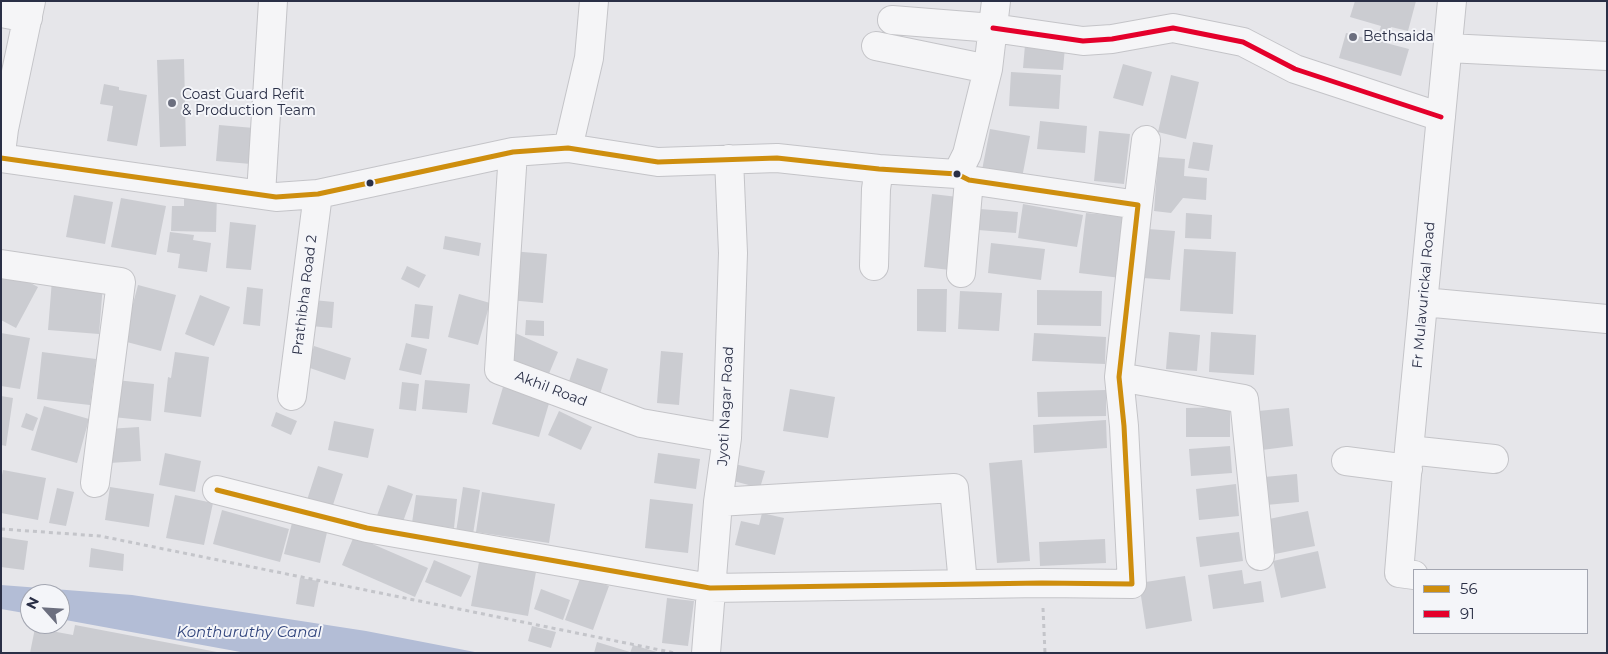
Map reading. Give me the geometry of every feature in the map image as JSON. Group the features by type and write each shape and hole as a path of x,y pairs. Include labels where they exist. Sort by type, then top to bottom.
{"street":[{"path":"261,194 273,1"},
{"path":"568,148 589,58 594,1"},
{"path":"960,273 963,177 988,69 996,1"},
{"name":"Fr Mulavurickal Road","path":"1413,575 1399,574 1452,1"},
{"path":"1,13 30,10 2,137"},
{"path":"892,20 993,28 1083,41 1112,40 1173,28 1243,42 1295,69 1441,117"},
{"path":"876,46 988,69"},
{"path":"1448,48 1607,56"},
{"path":"217,490 367,528 710,588 1042,582 1132,584 1124,426 1119,377 1146,140"},
{"path":"1,158 276,197 318,194 513,152 568,148 658,162 777,158 963,177 1138,205"},
{"name":"Akhil Road","path":"513,152 499,370 641,424 726,438"},
{"name":"Jyoti Nagar Road","path":"706,653 718,502 726,438 733,253 729,159"},
{"path":"874,266 876,189 879,169"},
{"name":"Prathibha Road 2","path":"292,396 318,194"},
{"path":"1,264 121,282 95,483"},
{"path":"1423,302 1607,319"},
{"path":"1119,377 1244,399 1260,556"},
{"path":"1346,461 1494,459"},
{"path":"718,502 954,488 963,584"}],"path":[{"path":"1,529 100,536 675,653"},
{"path":"1042,582 1045,653"}],"water":[{"name":"Konthuruthy Canal","path":"1,585 20,586 20,612 1,609"},
{"name":"Konthuruthy Canal","path":"70,590 132,595 366,631 480,653 246,653 70,621"}],"building":[{"name":"Bethsaida","path":"1355,1 1416,1 1408,31 1391,27 1386,43 1409,49 1401,76 1339,58 1346,33 1376,41 1381,26 1350,17"},
{"path":"1025,45 1065,47 1063,70 1023,68"},
{"name":"Coast Guard Refit & Production Team","path":"184,59 186,146 160,147 157,60"},
{"path":"1123,64 1152,72 1143,106 1113,98"},
{"path":"1011,72 1061,75 1059,109 1009,106"},
{"path":"1171,75 1199,82 1186,139 1158,132"},
{"path":"104,84 119,87 119,90 147,95 137,146 107,141 113,106 100,104"},
{"path":"1040,121 1087,126 1085,153 1037,149"},
{"path":"219,125 254,128 251,164 216,161"},
{"path":"990,129 1030,136 1022,178 982,170"},
{"path":"1099,131 1130,134 1124,184 1094,181"},
{"path":"1193,142 1213,145 1209,171 1188,168"},
{"path":"1158,157 1185,159 1184,176 1207,178 1206,200 1183,198 1171,213 1154,211"},
{"path":"184,192 217,193 216,232 171,231 172,206 184,206"},
{"path":"932,194 958,197 950,270 924,267"},
{"path":"74,195 113,202 105,244 66,237"},
{"path":"121,198 166,206 156,255 111,247"},
{"path":"1023,204 1083,215 1077,247 1018,238"},
{"path":"980,209 1018,212 1016,233 978,230"},
{"path":"1086,213 1127,217 1121,278 1079,273"},
{"path":"1186,213 1212,215 1211,239 1185,238"},
{"path":"230,222 256,225 251,270 226,268"},
{"path":"1148,229 1175,231 1170,280 1143,278"},
{"path":"170,232 194,235 193,240 211,243 207,272 178,268 180,254 167,252"},
{"path":"445,236 481,243 479,256 443,249"},
{"path":"991,243 1045,249 1041,280 988,273"},
{"path":"1184,249 1236,252 1233,314 1180,311"},
{"path":"511,251 547,254 543,303 508,300"},
{"path":"407,266 426,275 419,288 401,279"},
{"path":"4,269 38,287 16,328 1,320 1,274"},
{"path":"52,280 103,284 99,334 48,330"},
{"path":"138,285 176,295 161,351 123,341"},
{"path":"247,287 263,289 260,326 243,324"},
{"path":"917,289 947,289 946,332 917,331"},
{"path":"1037,290 1102,291 1101,326 1037,325"},
{"path":"960,291 1002,293 999,331 958,329"},
{"path":"459,294 490,303 478,345 448,337"},
{"path":"200,295 230,307 214,346 185,334"},
{"path":"313,300 334,302 332,328 311,326"},
{"path":"415,304 433,306 429,339 411,337"},
{"path":"526,320 544,321 544,336 525,335"},
{"path":"1169,332 1200,335 1197,371 1166,369"},
{"path":"1211,332 1256,335 1254,375 1209,372"},
{"path":"1,333 30,338 20,389 1,386"},
{"path":"515,333 558,352 548,376 504,357"},
{"path":"1034,333 1106,337 1105,364 1032,361"},
{"path":"406,343 427,349 421,375 399,370"},
{"path":"314,346 351,358 345,380 307,367"},
{"path":"661,351 683,353 679,405 657,403"},
{"path":"42,352 96,359 90,405 37,399"},
{"path":"175,352 209,357 201,417 164,412 168,377 171,378"},
{"path":"577,358 608,369 598,400 566,390"},
{"path":"116,380 154,384 151,421 113,417"},
{"path":"425,380 470,384 467,413 422,409"},
{"path":"402,382 419,384 416,411 399,409"},
{"path":"503,387 550,400 539,437 492,424"},
{"path":"790,389 835,397 828,438 783,431"},
{"path":"1106,390 1106,416 1038,417 1037,392"},
{"path":"1,396 13,398 6,446 1,445"},
{"path":"44,406 89,419 77,463 31,450"},
{"path":"1230,407 1230,437 1186,437 1186,408"},
{"path":"1289,408 1293,446 1262,450 1258,411"},
{"path":"559,411 592,427 581,450 548,435"},
{"path":"276,412 297,421 291,435 271,426"},
{"path":"26,413 38,418 33,431 21,427"},
{"path":"1106,420 1107,448 1034,453 1033,425"},
{"path":"334,421 374,429 368,458 328,450"},
{"path":"139,427 141,461 109,463 107,429"},
{"path":"1230,446 1232,473 1191,476 1189,449"},
{"path":"165,453 201,461 195,492 159,485"},
{"path":"658,453 700,459 696,489 654,483"},
{"path":"1022,460 1030,561 997,563 989,463"},
{"path":"730,463 765,471 760,488 726,479"},
{"path":"318,466 343,474 332,508 307,500"},
{"path":"3,470 46,478 38,520 1,513 1,480"},
{"path":"1297,474 1299,502 1266,505 1264,477"},
{"path":"1236,484 1239,516 1199,520 1196,489"},
{"path":"388,485 413,494 400,530 375,521"},
{"path":"110,487 154,494 149,527 105,520"},
{"path":"463,487 480,490 473,534 456,532"},
{"path":"57,488 74,492 66,526 49,523"},
{"path":"482,492 555,504 549,543 476,532"},
{"path":"175,495 213,503 204,545 166,538"},
{"path":"416,495 457,499 454,528 412,523"},
{"path":"650,499 693,504 688,553 645,548"},
{"path":"222,510 289,529 280,562 213,544"},
{"path":"1308,511 1315,546 1275,554 1269,519"},
{"path":"762,513 784,518 775,555 735,545 741,521 759,525"},
{"path":"293,519 328,528 320,563 284,554"},
{"path":"1239,532 1243,561 1200,567 1196,537"},
{"path":"354,536 428,568 415,597 342,565"},
{"path":"1,537 28,541 24,570 1,567"},
{"path":"1105,539 1106,563 1040,566 1039,542"},
{"path":"91,548 124,554 123,571 89,567"},
{"path":"1318,551 1326,588 1281,598 1273,561"},
{"path":"434,560 471,576 461,597 425,582"},
{"path":"479,562 536,572 528,616 471,606"},
{"path":"1242,570 1244,584 1261,581 1264,602 1213,609 1208,575"},
{"path":"581,576 609,586 593,630 565,620"},
{"path":"1185,576 1192,621 1146,629 1139,583"},
{"path":"300,578 319,581 314,607 296,604"},
{"path":"541,589 570,600 563,620 534,609"},
{"path":"667,598 694,601 688,646 662,643"},
{"path":"75,625 217,653 30,653 34,634 73,635"},
{"path":"532,626 556,632 551,648 528,641"},
{"path":"597,642 630,652 630,653 594,653"},
{"path":"633,645 657,652 630,653"}],"transit line":[{"name":"91","path":"993,28 1083,41 1112,39 1173,28 1243,42 1295,69 1441,117"},
{"name":"56","path":"1,158 276,197 318,194 513,152 568,148 658,162 777,158 879,169 957,174 969,180 1138,205 1119,377 1124,426 1132,584 1042,583 710,588 367,528 217,490"}],"place":[{"name":"Bethsaida","path":"1353,37"},
{"name":"Coast Guard Refit & Production Team","path":"172,103"}]}
